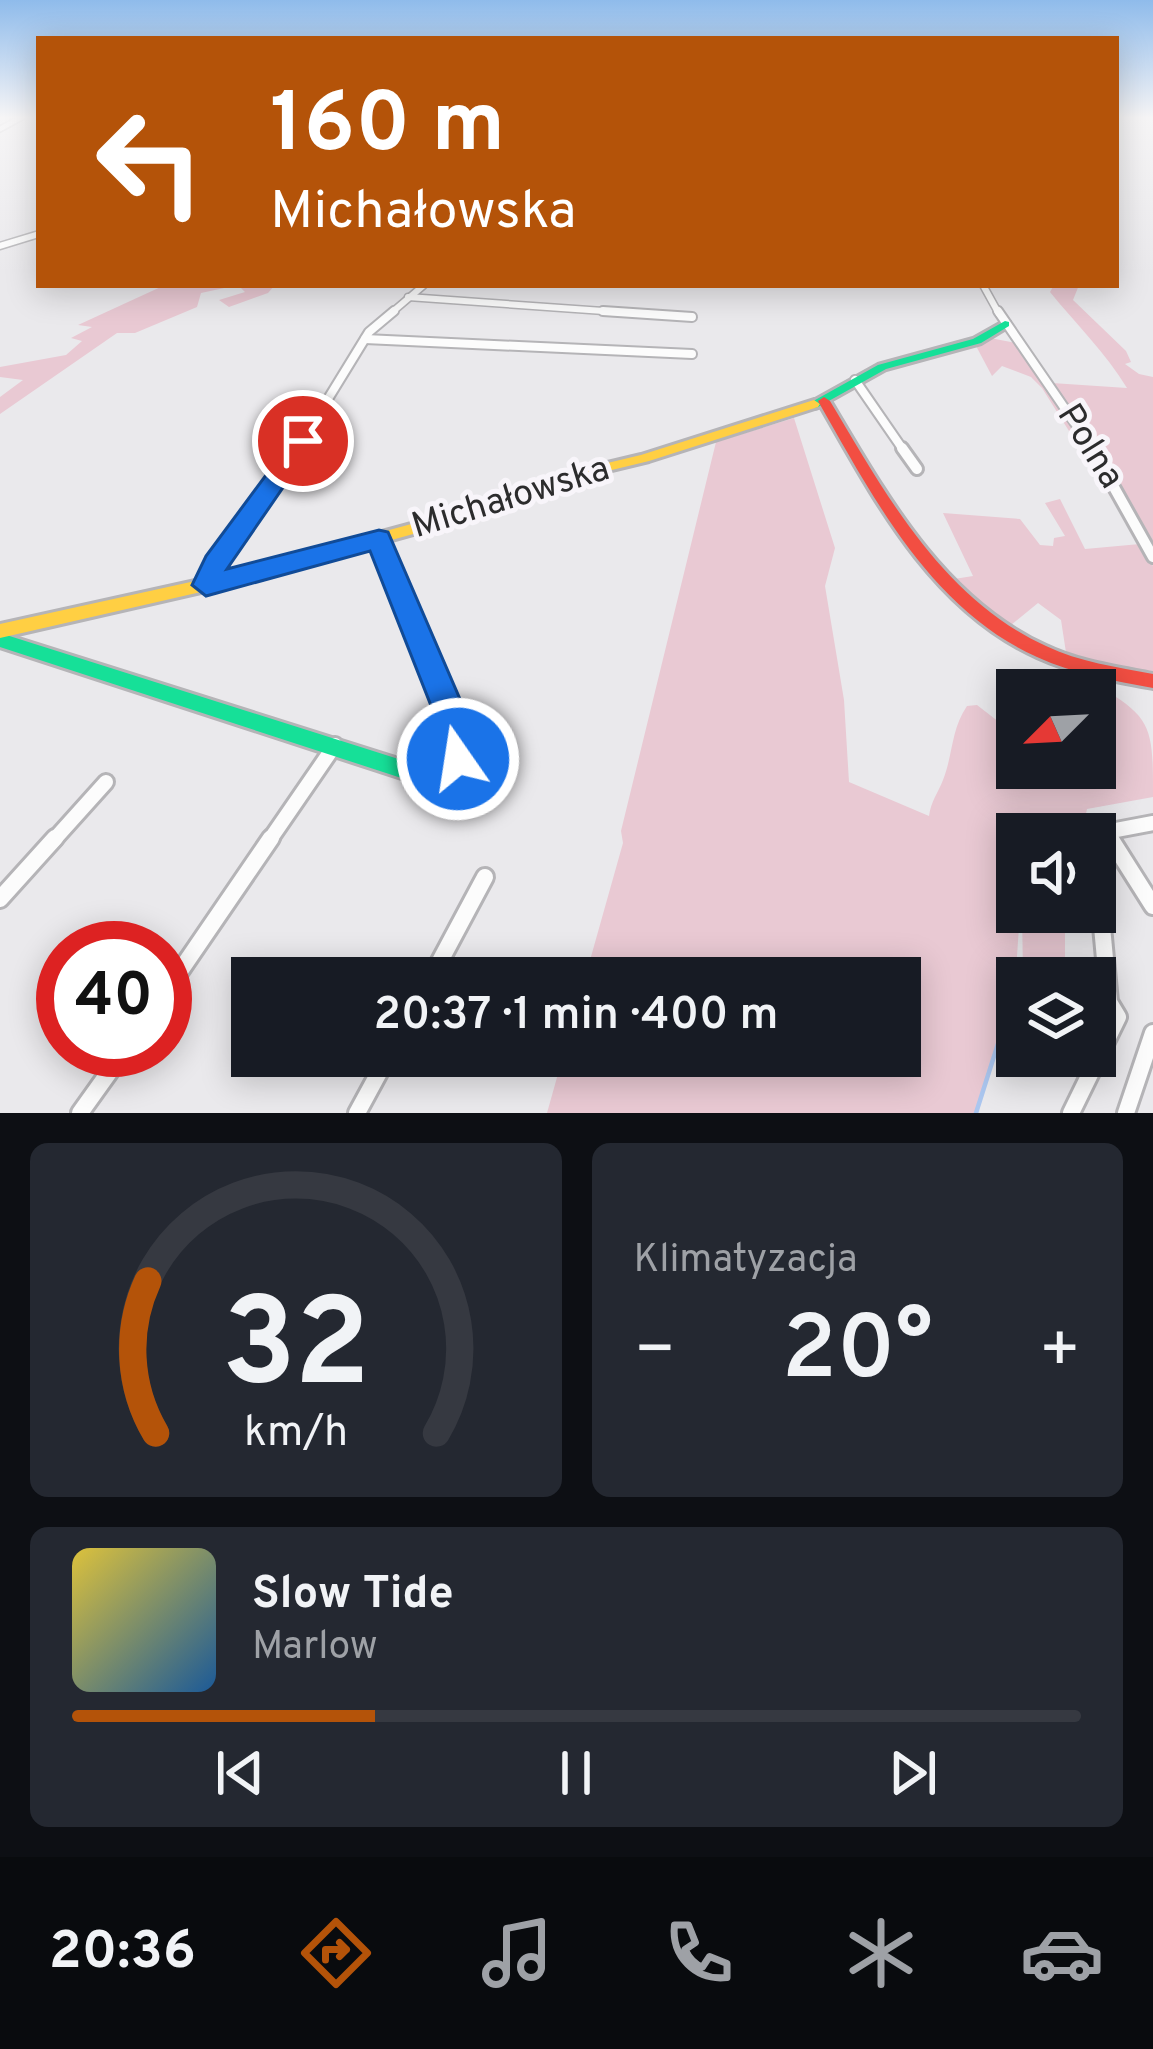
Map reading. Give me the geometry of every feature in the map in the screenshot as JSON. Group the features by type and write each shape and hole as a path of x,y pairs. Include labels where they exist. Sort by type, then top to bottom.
{"street":[{"path":"0,246 36,235"},
{"path":"206,585 216,563 298,449 364,340 420,288"},
{"name":"Polna","path":"985,288 1005,324 1080,426 1153,556"},
{"path":"408,297 692,317"},
{"name":"Michałowska","path":"0,631 206,585 456,517 558,479 699,442 824,401 882,367 990,335 1005,324"},
{"path":"990,335 1018,341"},
{"path":"364,340 692,354"},
{"path":"855,380 917,469"},
{"path":"824,401 931,568 982,618 1024,648 1119,678 1153,681"},
{"path":"0,640 432,779 458,759 461,741 379,539"},
{"path":"192,954 335,745"},
{"path":"0,898 106,782"},
{"path":"1116,832 1153,823"},
{"path":"1116,848 1153,907"},
{"path":"1116,859 1121,857"},
{"path":"441,957 485,877"},
{"path":"1071,1113 1118,1017 1109,1003 1102,933"},
{"path":"1126,1113 1153,1034"},
{"path":"80,1113 106,1077"},
{"path":"357,1113 377,1077"}],"shaded area":[{"path":"158,288 224,288 201,293 197,307 135,333 117,333 0,414 0,397 23,380 0,377 0,367 66,355 82,341 71,338 92,327 78,325"},
{"path":"241,288 272,288 229,307 219,300 245,292"},
{"path":"1052,288 1078,288 1073,300 1126,351 1131,362 1125,364 1153,377 1153,548 1085,427 1052,383 1127,388 1050,292"},
{"path":"990,338 1016,343 1075,426 1153,566 1153,679 1067,659 1061,620 1038,603 1005,630 948,580 973,576 943,513 1020,519 1040,545 1053,546 1054,538 1065,536 1045,503 1060,499 1085,549 1140,544 1042,388 1031,377 1002,366 992,376 975,344"},
{"path":"794,418 835,548 825,586 844,700 849,782 929,816 962,715 967,706 977,705 996,720 996,789 1116,789 1116,698 1146,728 1153,797 1087,809 1086,813 996,813 996,933 1019,933 1017,957 996,957 996,1051 978,1113 547,1113 557,1077 921,1077 921,957 591,957 623,843 621,831 716,442"},
{"path":"1022,933 1065,933 1065,957 1023,957"}],"waterway":[{"path":"976,1113 996,1050"}],"traffic: fast":[{"path":"814,404 882,367 977,341 1005,324"},
{"path":"0,640 432,779 458,759 461,741 379,539"}],"traffic: slow":[{"path":"0,631 227,580 456,517 558,479 644,458 814,404"}],"traffic: jam":[{"path":"824,401 913,542 968,604 1001,629 1051,656 1153,681"}],"route":[{"path":"303,441 216,563 206,585 379,539 456,726 461,741 458,759"}]}
